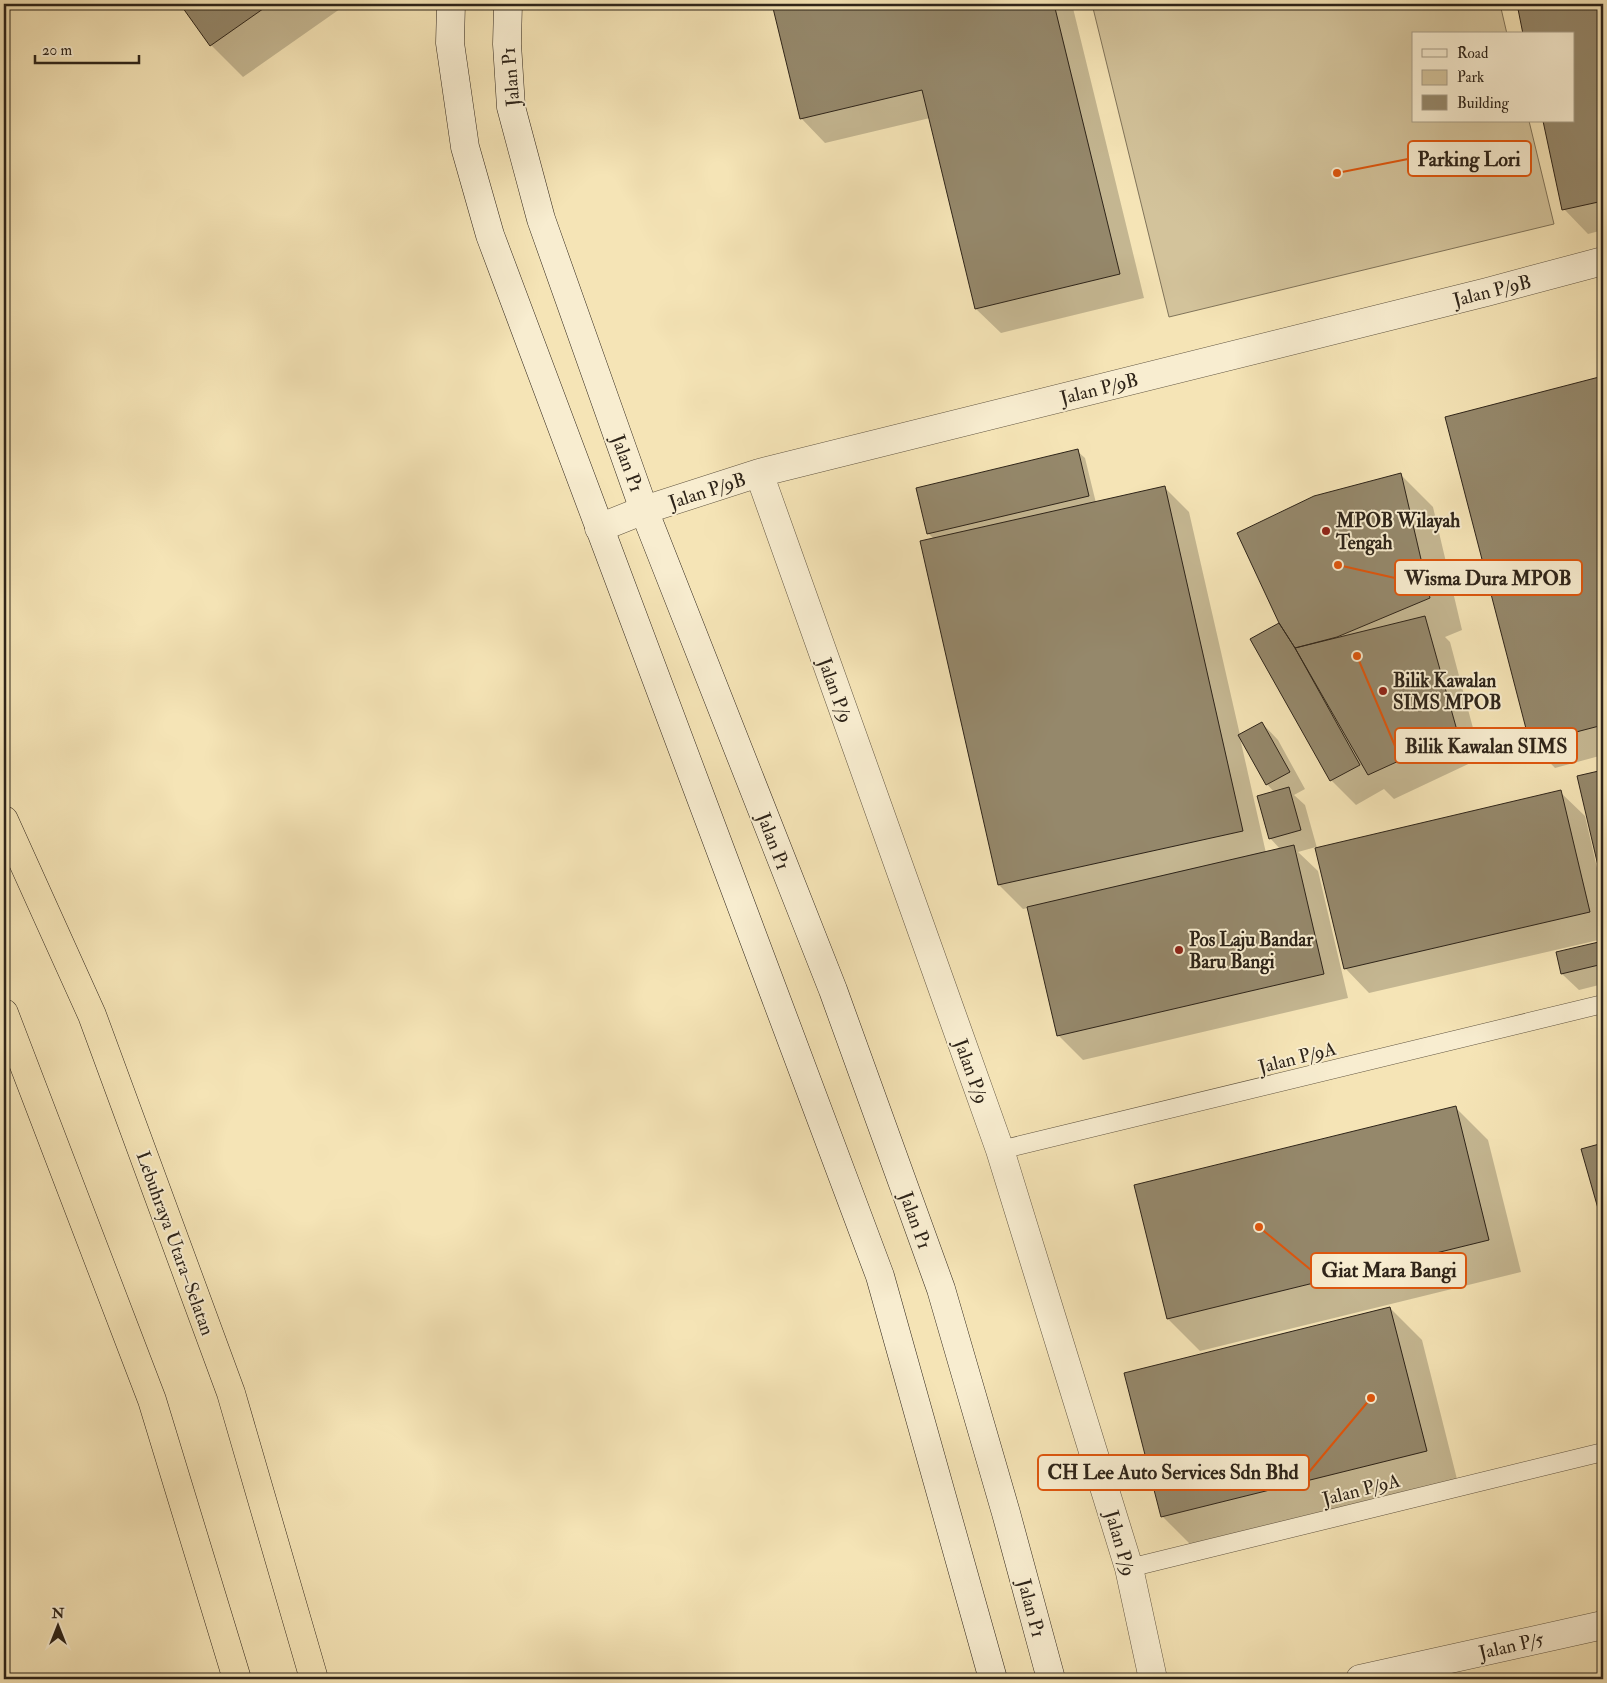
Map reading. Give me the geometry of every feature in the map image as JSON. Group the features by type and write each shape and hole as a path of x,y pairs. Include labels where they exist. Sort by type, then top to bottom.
{"highway":[{"name":"Lebuhraya Utara–Selatan","path":"4,820 92,1015 231,1393 314,1679"},
{"path":"4,1013 152,1400 237,1679"}],"main road":[{"path":"451,4 450,43 465,147 490,235 880,1276 993,1679"},
{"name":"Jalan P1","path":"508,4 507,44 511,107 541,219 644,510 833,990 941,1289 1006,1513 1051,1679"},
{"name":"Jalan P/9B","path":"599,528 644,510 759,473 1487,292 1603,261"},
{"name":"Jalan P/9","path":"759,473 1000,1150 1129,1568 1152,1679"},
{"name":"Jalan P/5","path":"1360,1679 1603,1625"}],"lane":[{"name":"Jalan P/9A","path":"1000,1150 1603,1004"},
{"name":"Jalan P/9A","path":"1129,1568 1603,1452"}],"green space":[{"path":"1092,4 1500,4 1507,32 1412,32 1412,122 1529,122 1554,224 1169,317"}],"building":[{"path":"180,4 270,4 210,46"},
{"path":"772,4 1054,4 1120,274 975,309 922,90 800,119"},
{"path":"1517,4 1603,4 1603,201 1562,210 1543,122 1574,122 1574,32 1523,32"},
{"path":"1603,376 1603,725 1530,744 1445,417"},
{"path":"1078,449 1089,496 927,534 916,488"},
{"path":"1401,473 1430,598 1337,637 1295,648 1279,623 1237,533 1314,496"},
{"path":"1165,486 1243,831 998,885 920,541"},
{"name":"Bilik Kawalan SIMS MPOB","path":"1425,616 1458,734 1368,775 1295,648"},
{"path":"1279,623 1295,648 1360,765 1330,781 1250,639"},
{"path":"1262,722 1290,772 1266,785 1238,735"},
{"path":"1603,770 1603,887 1577,776"},
{"path":"1289,787 1301,830 1269,839 1257,796"},
{"path":"1561,790 1590,912 1344,969 1315,848"},
{"path":"1294,845 1324,974 1057,1036 1027,907"},
{"path":"1603,941 1603,964 1561,974 1556,952"},
{"path":"1456,1106 1489,1240 1167,1319 1134,1185"},
{"path":"1603,1143 1603,1226 1581,1149"},
{"path":"1390,1307 1427,1451 1161,1517 1124,1373"}],"place":[{"name":"Parking Lori","path":"1337,173"},
{"name":"MPOB Wilayah Tengah","path":"1326,531"},
{"name":"Wisma Dura MPOB","path":"1338,565"},
{"name":"Bilik Kawalan SIMS","path":"1357,656"},
{"name":"Bilik Kawalan SIMS MPOB","path":"1383,691"},
{"name":"Pos Laju Bandar Baru Bangi","path":"1179,950"},
{"name":"Giat Mara Bangi","path":"1259,1227"},
{"name":"CH Lee Auto Services Sdn Bhd","path":"1371,1398"}]}
